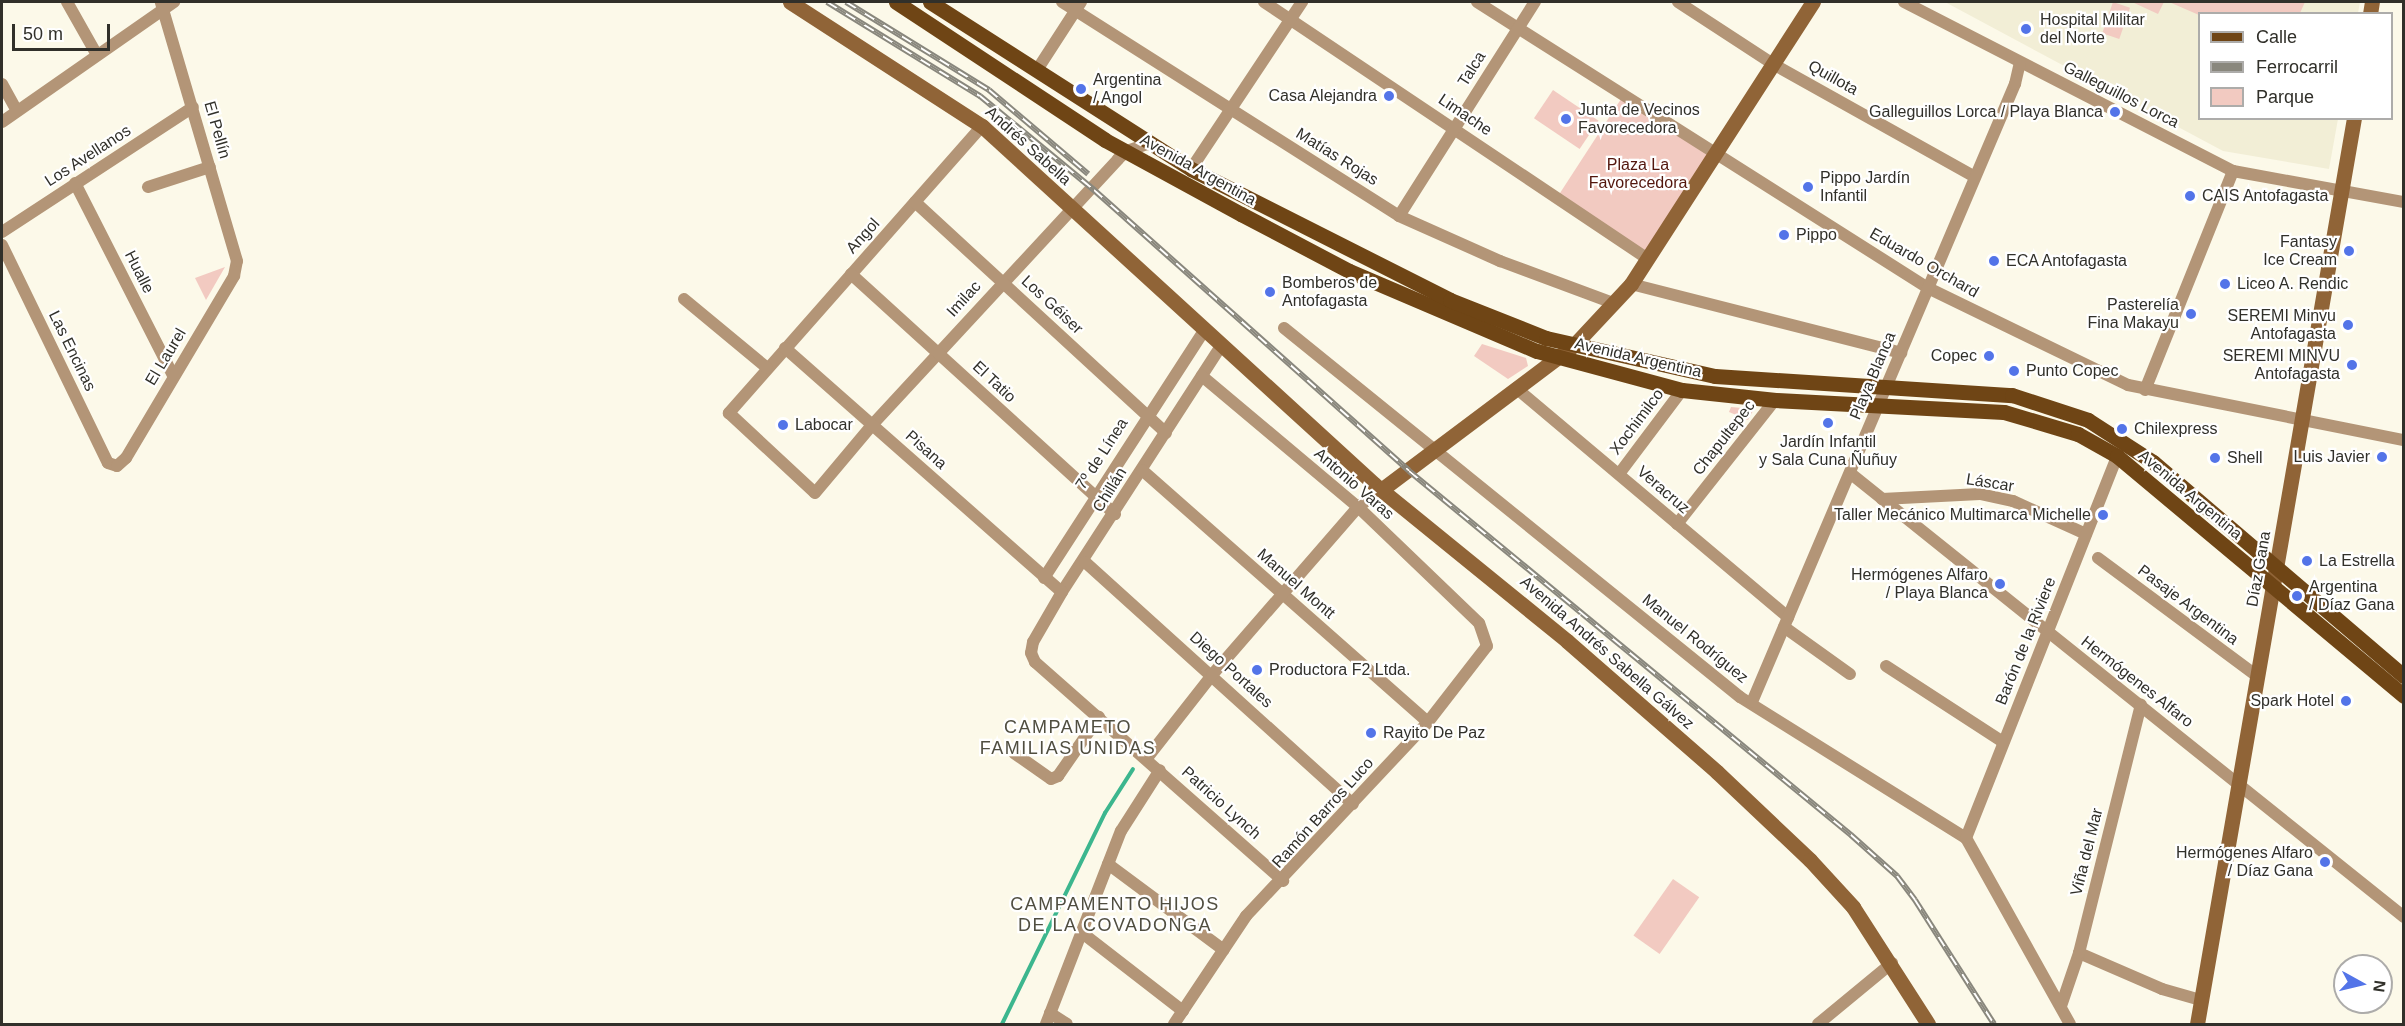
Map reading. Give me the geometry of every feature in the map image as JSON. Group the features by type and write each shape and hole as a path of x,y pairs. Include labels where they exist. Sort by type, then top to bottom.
{"main road":[{"name":"Avenida Argentina","path":"896,2 1127,151 1349,271 1445,315 1556,358 1682,390 1775,400 2022,415 2078,434 2117,456 2403,696"},
{"name":"Avenida Argentina","path":"930,2 1191,169 1450,300 1550,339 1715,376 2012,395 2088,420 2153,462 2277,571 2403,675"}],"street":[{"path":"67,2 97,55"},
{"path":"2,122 163,5 174,2"},
{"name":"Andrés Sabella","path":"790,2 981,126 1221,346"},
{"name":"Matías Rojas","path":"1062,2 1078,6 1230,110 1399,216 1500,261 1613,303"},
{"name":"Limache","path":"1264,2 1647,258"},
{"path":"1191,169 1302,2"},
{"name":"Eduardo Orchard","path":"1477,2 1714,155 1928,288 2128,385 2403,440"},
{"name":"Talca","path":"1399,216 1535,2"},
{"name":"Quillota","path":"1678,2 1773,64 1976,177"},
{"path":"1147,758 1212,675 1358,507 1575,345 1630,284 1813,2"},
{"name":"Galleguillos Lorca","path":"1904,2 2233,171 2403,202"},
{"name":"El Pellín","path":"163,5 237,261"},
{"path":"1037,70 1078,6"},
{"name":"Playa Blanca","path":"1752,702 1976,177 2020,63"},
{"path":"2,84 17,111"},
{"name":"Los Avellanos","path":"2,232 193,107"},
{"name":"Díaz Gana","path":"2197,1024 2354,120"},
{"name":"Angol","path":"816,493 729,413 981,126"},
{"name":"Imilac","path":"816,493 873,424 1127,151 1150,143"},
{"path":"148,188 210,167"},
{"path":"2145,390 2233,171"},
{"name":"Hualle","path":"75,183 173,375"},
{"name":"Los Géiser","path":"915,202 1166,433"},
{"name":"Las Encinas","path":"2,245 108,463 117,466"},
{"name":"El Laurel","path":"117,466 126,458 173,375 234,276 237,261"},
{"name":"El Tatio","path":"851,274 1115,514"},
{"path":"1630,284 1901,352"},
{"path":"684,299 767,368"},
{"name":"Manuel Rodríguez","path":"1284,328 1740,697 1752,702 1966,838 2070,1024"},
{"name":"7º de Línea","path":"1044,578 1146,416 1204,331"},
{"name":"Chillán","path":"1031,653 1033,642 1062,592 1085,562 1221,346"},
{"name":"Avenida Andrés Sabella Gálvez","path":"1221,346 1382,490 1567,641 1727,782 1833,884 1892,963 1928,1024"},
{"name":"Pisana","path":"785,348 1044,578"},
{"name":"Antonio Varas","path":"1202,376 1358,507 1479,623"},
{"name":"Veracruz","path":"1516,388 1677,524 1786,622 1850,674"},
{"name":"Xochimilco","path":"1619,474 1682,390"},
{"name":"Chapultepec","path":"1677,524 1775,400"},
{"name":"Barón de la Riviere","path":"1966,838 2117,456"},
{"name":"Manuel Montt","path":"1143,470 1428,722"},
{"name":"Hermógenes Alfaro","path":"1850,473 2403,917"},
{"name":"Láscar","path":"1882,499 1980,494 2013,501 2086,534"},
{"name":"Pasaje Argentina","path":"2098,558 2258,678"},
{"name":"Diego Portales","path":"1085,562 1353,804"},
{"path":"1044,578 1062,592"},
{"name":"Ramón Barros Luco","path":"1174,1024 1246,916 1283,881 1428,722 1483,655 1487,646 1479,623"},
{"name":"Patricio Lynch","path":"1031,653 1035,662 1147,758 1283,881"},
{"path":"1886,666 2004,742"},
{"name":"Viña del Mar","path":"2061,1006 2079,953 2141,705"},
{"path":"1014,753 1051,779 1058,776 1099,717"},
{"path":"1067,1024 1048,1019 1122,831 1160,770"},
{"path":"1108,864 1224,950"},
{"path":"1081,932 1184,1011"},
{"path":"2079,953 2162,989 2201,1000"},
{"path":"1818,1024 1892,963"}],"shaded area":[{"path":"1945,2 2360,2 2358,12 2198,12 2198,120 2338,120 2329,169 2223,151"}],"green space":[{"path":"2113,2 2130,8 2119,39 2102,33"},
{"path":"2132,2 2164,2 2158,14"},
{"path":"2169,2 2305,2 2300,12 2198,12 2198,15"},
{"name":"Junta de Vecinos Favorecedora","path":"1553,90 1599,121 1580,149 1534,118"},
{"name":"Plaza La Favorecedora","path":"1623,96 1714,155 1648,256 1557,197"},
{"path":"225,267 206,300 195,278"},
{"path":"1482,344 1526,358 1528,366 1508,379 1474,356"},
{"path":"1731,407 1754,409 1748,420 1729,412"},
{"path":"1673,879 1699,897 1660,954 1633,936"}],"waterway":[{"path":"1002,1024 1105,813 1133,769"}],"railway":[{"path":"827,2 980,96 1094,190 1409,471 1851,835 1897,876 1915,900 1994,1024"},
{"path":"846,2 989,90 1088,174"}],"place":[{"name":"Hospital Militar del Norte","path":"2026,29"},
{"name":"Argentina / Angol","path":"1081,89"},
{"name":"Casa Alejandra","path":"1389,96"},
{"name":"Galleguillos Lorca / Playa Blanca","path":"2115,112"},
{"name":"Junta de Vecinos Favorecedora","path":"1566,119"},
{"name":"Pippo Jardín Infantil","path":"1808,187"},
{"name":"CAIS Antofagasta","path":"2190,196"},
{"name":"Pippo","path":"1784,235"},
{"name":"Fantasy Ice Cream","path":"2349,251"},
{"name":"ECA Antofagasta","path":"1994,261"},
{"name":"Liceo A. Rendic","path":"2225,284"},
{"name":"Bomberos de Antofagasta","path":"1270,292"},
{"name":"Pasterelía Fina Makayu","path":"2191,314"},
{"name":"SEREMI Minvu Antofagasta","path":"2348,325"},
{"name":"Copec","path":"1989,356"},
{"name":"SEREMI MINVU Antofagasta","path":"2352,365"},
{"name":"Punto Copec","path":"2014,371"},
{"name":"Jardín Infantil y Sala Cuna Ñuñuy","path":"1828,423"},
{"name":"Labocar","path":"783,425"},
{"name":"Chilexpress","path":"2122,429"},
{"name":"Luis Javier","path":"2382,457"},
{"name":"Shell","path":"2215,458"},
{"name":"Taller Mecánico Multimarca Michelle","path":"2103,515"},
{"name":"La Estrella","path":"2307,561"},
{"name":"Hermógenes Alfaro / Playa Blanca","path":"2000,584"},
{"name":"Argentina / Díaz Gana","path":"2297,596"},
{"name":"Productora F2 Ltda.","path":"1257,670"},
{"name":"Spark Hotel","path":"2346,701"},
{"name":"Rayito De Paz","path":"1371,733"},
{"name":"Hermógenes Alfaro / Díaz Gana","path":"2325,862"}],"district":[{"name":"CAMPAMETO FAMILIAS UNIDAS","path":"1068,738"},
{"name":"CAMPAMENTO HIJOS DE LA COVADONGA","path":"1115,915"}]}
